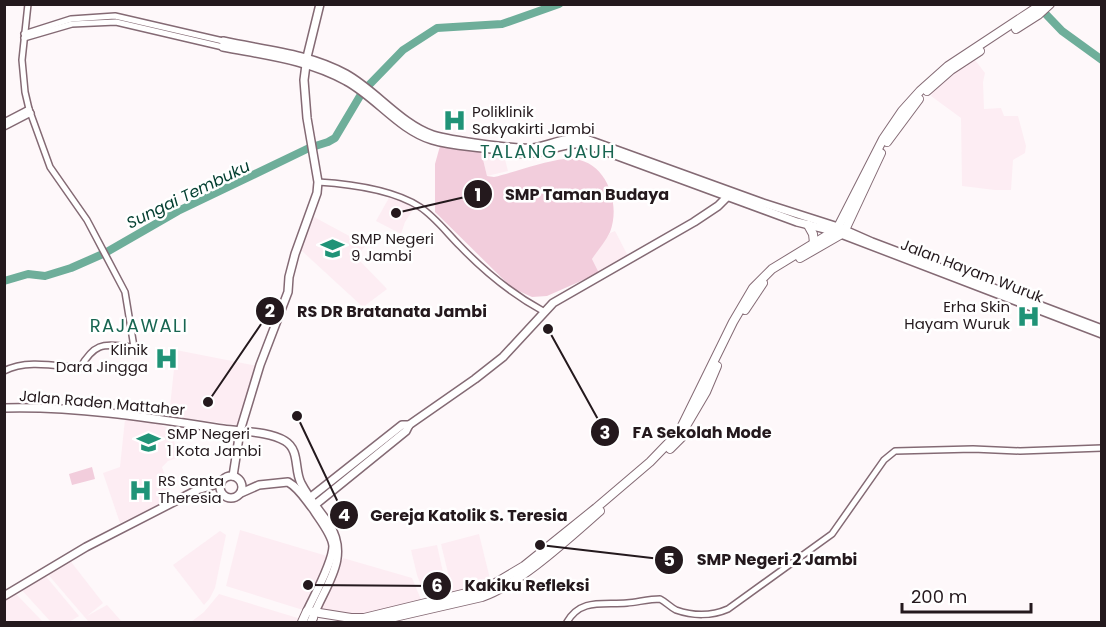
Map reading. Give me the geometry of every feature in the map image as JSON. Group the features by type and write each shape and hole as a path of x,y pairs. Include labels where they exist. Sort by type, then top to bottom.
{"highway":[{"path":"373,622 482,597 499,590 529,570 653,465 684,435 686,426 706,392 744,311 762,283 775,272 839,231 904,113 949,68 1046,6"},
{"path":"808,225 813,234 814,243"},
{"path":"309,617 351,618 385,614 487,588 524,566 596,508 668,444 678,432 733,322 753,288 772,269 814,243 839,231"},
{"path":"309,617 345,622"}],"main road":[{"path":"233,476 240,431 260,365 288,292 295,254 314,203 318,182 304,80 320,4"},
{"path":"223,44 307,60 346,74 425,132 492,147"},
{"path":"307,60 347,81 426,138 446,144 530,149 573,138 586,139 808,225 839,231"},
{"path":"653,166 839,231"},
{"path":"311,497 406,431 409,425 475,379 502,357 553,303 702,217 729,195"},
{"name":"Jalan Hayam Wuruk","path":"839,231 1101,329"},
{"name":"Jalan Hayam Wuruk","path":"839,231 1101,334"},
{"name":"Jalan Raden Mattaher","path":"4,408 49,409 124,416 271,436 290,444 295,457 297,483 316,504 336,535 339,544 339,557 309,617"},
{"path":"316,504 359,464"},
{"path":"4,596 86,547 198,490 221,483 224,479 233,476"},
{"path":"233,476 241,483 241,493"},
{"path":"221,483 221,492 229,499 238,497 241,493 259,485 278,482 297,483 330,537 333,547 309,617"},
{"path":"206,488 216,494 221,492"}],"street":[{"path":"4,372 25,365 80,368 95,348 116,345 134,346 125,292 87,220 50,167 30,111 25,93 22,60 28,4"},
{"path":"24,36 61,24 95,19 125,18 223,44"},
{"path":"4,122 30,111"},
{"path":"4,127 30,111"},
{"path":"318,182 370,188 417,205 510,291 543,311"},
{"path":"567,622 574,613 591,604 656,599 663,600 679,610 712,615 722,612 832,534 884,460 895,451 973,449 1020,451 1101,448"}],"shaded area":[{"path":"972,56 985,73 984,109 1001,108 1004,116 1018,116 1026,146 1025,153 1013,160 1011,190 962,186 961,118 931,96 934,90 931,87"},
{"path":"440,146 481,151 487,176 494,177 557,160 579,160 590,164 607,182 614,207 610,232 592,259 599,273 547,296 532,297 512,288 435,212 435,164"},
{"path":"481,151 504,155 508,171 487,176"},
{"path":"390,196 414,208 401,234 376,221"},
{"name":"SMP Negeri 9 Jambi","path":"314,217 366,245 356,257 387,289 363,307 301,250"},
{"path":"615,231 628,256 599,273 592,259 610,233"},
{"path":"176,350 257,366 237,425 169,416"},
{"path":"125,419 156,422 169,429 180,457 168,461 162,467 173,499 120,523 103,473 120,467"},
{"path":"92,467 95,479 72,485 69,474"},
{"path":"240,530 327,556 303,610 226,586"},
{"path":"220,531 226,535 215,588 204,605 173,565"},
{"path":"479,534 491,583 453,594 441,544"},
{"path":"437,545 448,595 427,601 411,550"},
{"path":"68,558 103,603 87,616 107,605 122,622 89,622 46,572"},
{"path":"343,558 412,578 422,602 365,616 321,610"},
{"path":"43,573 79,616 69,622 51,622 20,588"},
{"path":"15,593 43,622 5,622 4,600"},
{"path":"219,594 301,619 300,622 191,622 204,612"}],"waterway":[{"name":"Sungai Tembuku","path":"369,85 403,50 437,28 502,24 559,4"},
{"name":"Sungai Tembuku","path":"1039,7 1062,31 1102,60"},
{"name":"Sungai Tembuku","path":"4,281 28,274 45,276 71,268 105,253 178,211 309,148 328,142 335,138 360,96"}],"place":[{"name":"Poliklinik Sakyakirti Jambi","path":"454,121"},
{"name":"SMP Taman Budaya","path":"396,213"},
{"name":"SMP Negeri 9 Jambi","path":"333,248"},
{"name":"Erha Skin Hayam Wuruk","path":"1028,316"},
{"name":"FA Sekolah Mode","path":"548,329"},
{"name":"Klinik Dara Jingga","path":"166,359"},
{"name":"RS DR Bratanata Jambi","path":"208,402"},
{"name":"Gereja Katolik S. Teresia","path":"297,416"},
{"name":"SMP Negeri 1 Kota Jambi","path":"149,443"},
{"name":"RS Santa Theresia","path":"140,490"},
{"name":"SMP Negeri 2 Jambi","path":"540,545"},
{"name":"Kakiku Refleksi","path":"308,585"}],"district":[{"name":"TALANG JAUH","path":"548,152"},
{"name":"RAJAWALI","path":"139,326"}]}
